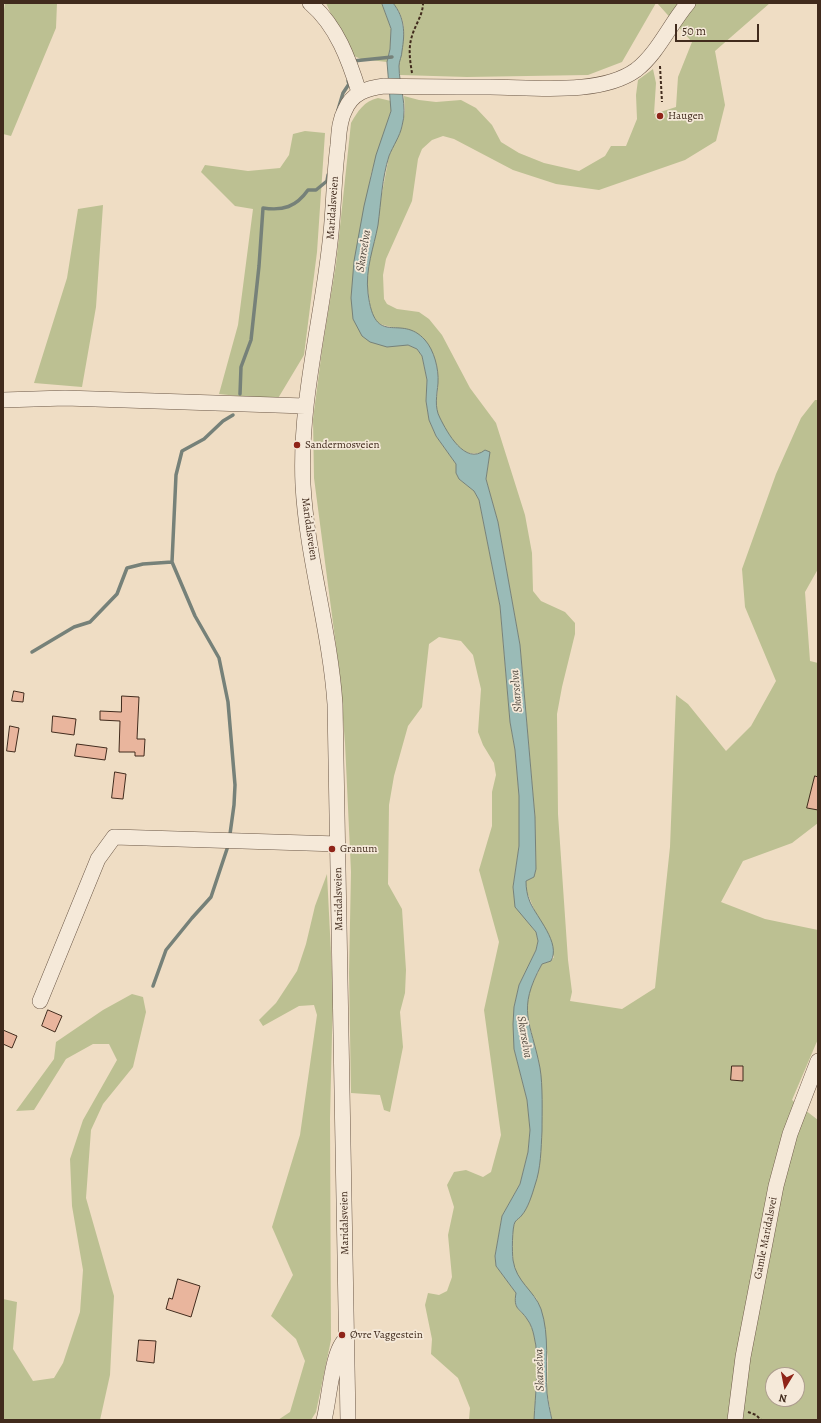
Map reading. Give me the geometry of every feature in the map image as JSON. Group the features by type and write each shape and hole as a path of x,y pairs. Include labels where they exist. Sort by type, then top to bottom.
{"street":[{"path":"310,3 326,18 335,33 350,63 360,92 384,86 563,88 596,84 616,79 631,73 643,64 688,3"},
{"name":"Maridalsveien","path":"348,1420 334,690 310,540 303,485 305,406 329,247 340,128 347,105 360,92"},
{"path":"3,400 66,398 305,406"},
{"path":"40,1001 98,859 114,837 338,844"},
{"name":"Gamle Maridalsvei","path":"735,1420 743,1356 776,1186 790,1134 818,1061"},
{"path":"324,1420 337,1355 341,1344 347,1339"}],"path":[{"path":"414,86 409,57 412,36 423,8 423,3"},
{"path":"654,50 660,62 662,102"}],"green space":[{"path":"5,3 57,3 56,28 11,136 3,134 3,17"},
{"path":"326,3 382,3 391,29 390,49 387,62 361,59 349,54"},
{"path":"393,3 656,3 622,62 588,75 467,77 400,75 399,65 404,31 400,13"},
{"path":"657,3 770,3 715,51 725,105 716,141 685,160 599,190 556,184 513,170 454,139 443,136 432,140 422,149 418,159 412,201 386,259 383,275 384,299 387,304 397,309 419,312 429,319 442,335 470,388 496,423 525,515 532,553 533,591 541,601 565,612 575,623 575,634 557,714 558,814 568,960 572,992 570,1001 622,1009 655,988 670,847 676,695 688,704 726,751 751,726 776,681 745,607 742,569 776,474 801,418 815,400 818,400 818,569 805,592 810,661 818,663 818,823 792,843 743,861 721,902 765,919 818,930 818,1039 792,1100 818,1120 818,1420 552,1420 547,1392 548,1359 541,1310 536,1298 527,1290 515,1272 513,1260 513,1229 515,1221 522,1215 529,1203 539,1169 542,1130 540,1069 526,1009 528,993 542,964 551,961 554,957 526,890 526,881 534,877 536,869 535,817 520,645 498,522 486,479 489,460 481,453 476,454 463,450 448,434 437,413 438,372 431,349 419,335 413,332 387,326 374,321 366,278 389,156 402,127 405,111 404,96 436,102 461,100 476,108 492,125 501,142 519,153 544,163 579,171 605,156 611,146 626,146 637,119 636,95 638,80 653,69 656,83 654,114 676,107 678,77 692,42"},
{"path":"378,98 391,101 391,111 371,174 351,298 398,345 408,345 417,349 422,356 427,380 426,401 429,420 436,436 456,464 456,473 459,479 474,491 479,500 500,606 510,722 515,750 519,796 519,846 513,887 514,896 527,921 536,932 538,941 536,950 519,985 514,1007 514,1049 527,1100 530,1130 528,1152 520,1184 502,1216 495,1256 496,1266 516,1293 516,1306 528,1321 534,1334 537,1366 534,1420 469,1420 470,1408 458,1378 431,1354 432,1339 425,1305 428,1293 439,1295 447,1291 452,1277 448,1235 454,1207 447,1185 454,1172 466,1170 483,1177 491,1172 501,1135 484,1010 499,942 479,870 492,826 492,792 496,775 494,763 483,745 478,732 481,689 473,655 461,641 439,637 429,644 422,707 408,726 394,776 389,805 388,884 402,909 406,970 405,993 400,1012 403,1047 390,1112 384,1110 380,1095 351,1093 349,973 351,872 345,743 339,669 314,478 313,419 322,350 336,264 351,123 365,104"},
{"path":"305,131 325,133 317,252 304,355 277,400 219,394 238,325 253,209 235,206 201,172 205,165 248,171 280,168 289,155 293,134"},
{"path":"103,205 96,307 82,387 34,383 67,278 78,209"},
{"path":"327,874 333,993 330,1118 331,1340 316,1412 311,1420 278,1420 290,1412 305,1361 296,1339 271,1316 293,1275 272,1227 300,1135 317,1015 314,1005 299,1006 263,1026 259,1020 276,1003 297,971 306,944 315,906"},
{"path":"132,994 143,997 146,1012 133,1067 103,1104 91,1130 86,1198 114,1296 110,1375 100,1420 3,1420 3,1299 17,1302 13,1349 33,1381 54,1378 63,1363 80,1312 83,1270 72,1206 70,1159 83,1120 117,1060 109,1044 93,1044 66,1059 34,1110 16,1111 54,1059 56,1042 103,1010"}],"water":[{"name":"Skarselva","path":"382,3 393,3 402,20 404,32 402,55 399,62 399,74 404,103 404,118 401,130 389,156 383,181 378,225 367,284 371,310 376,320 383,326 407,329 416,332 425,340 431,349 437,366 437,410 447,431 464,451 471,454 478,454 485,450 490,452 486,479 498,522 520,645 535,817 536,869 534,877 526,881 526,889 533,908 551,939 553,954 551,961 542,964 529,993 528,1016 541,1075 541,1152 537,1179 531,1197 524,1212 514,1225 512,1252 515,1268 521,1280 538,1302 544,1319 547,1393 552,1420 534,1420 537,1355 534,1334 528,1321 516,1306 516,1293 496,1266 495,1256 502,1216 520,1184 528,1152 530,1130 527,1100 514,1049 513,1024 514,1007 519,985 536,950 538,941 536,932 515,907 513,887 519,846 519,796 515,750 510,722 500,606 479,500 474,491 459,479 456,473 456,464 436,436 429,420 426,401 427,380 422,356 417,349 408,345 387,347 370,342 362,336 353,319 351,298 354,261 364,206 376,155 391,111 387,62 390,49 391,29"}],"building":[{"path":"14,691 24,693 23,702 12,701"},
{"path":"122,696 139,697 137,739 145,739 144,756 135,756 135,752 119,752 120,721 100,720 100,711 121,712"},
{"path":"53,716 76,719 74,735 52,732"},
{"path":"10,726 19,728 15,752 7,751"},
{"path":"77,744 107,748 105,760 75,756"},
{"path":"115,772 126,774 123,799 112,798"},
{"path":"815,776 818,777 818,810 807,808"},
{"path":"48,1010 62,1016 55,1032 42,1026"},
{"path":"3,1030 17,1036 12,1048 3,1044"},
{"path":"732,1066 743,1066 743,1081 731,1080"},
{"path":"178,1279 200,1286 191,1317 166,1309 169,1298 172,1299"},
{"path":"139,1340 156,1341 154,1363 137,1361"}],"waterway":[{"path":"353,61 392,57"},
{"path":"338,110 343,93 349,84 348,81"},
{"path":"240,394 241,367 251,340 259,266 263,208 277,209 294,204 308,190 316,190 327,181 328,175"},
{"path":"230,834 235,785 228,702 219,658 195,616 172,562 176,475 182,451 204,439 223,421 233,415"},
{"path":"32,652 74,627 90,622 117,594 127,568 143,564 172,562"},
{"path":"153,986 166,950 211,897 228,846"}],"place":[{"name":"Haugen","path":"660,116"},
{"name":"Sandermosveien","path":"297,445"},
{"name":"Granum","path":"332,849"},
{"name":"Øvre Vaggestein","path":"342,1335"}]}
